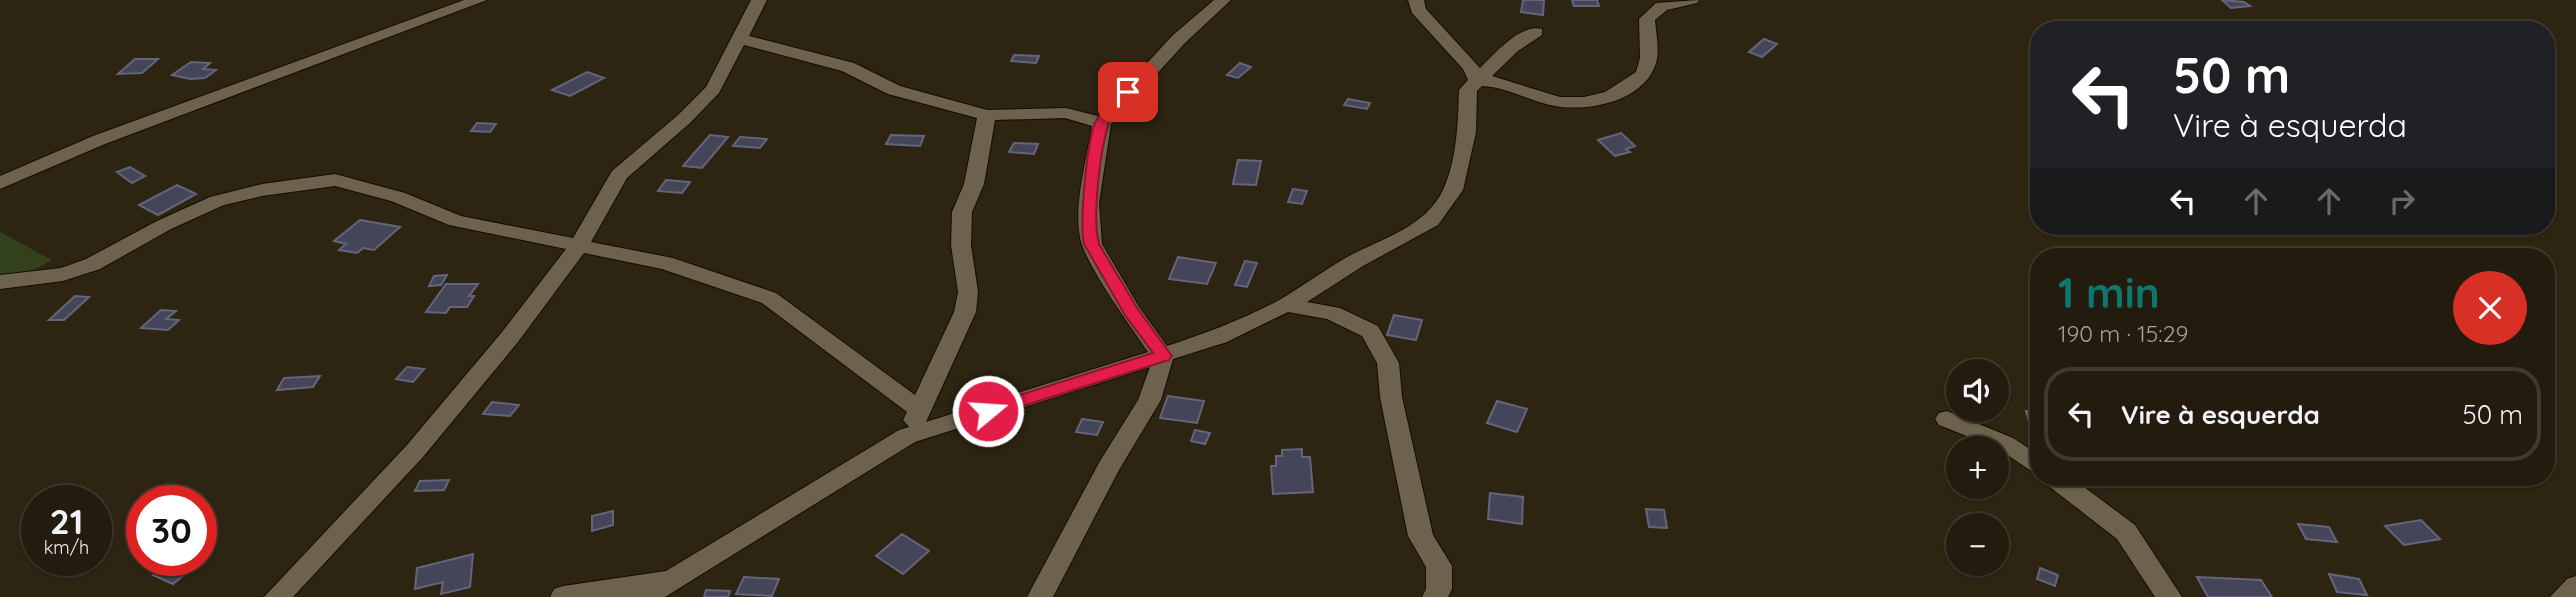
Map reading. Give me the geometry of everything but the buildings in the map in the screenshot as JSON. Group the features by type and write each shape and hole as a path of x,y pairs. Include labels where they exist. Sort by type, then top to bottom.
{"street":[{"path":"0,183 99,140 479,0"},
{"path":"277,597 415,451 510,337 578,247 619,176 713,89 759,0"},
{"path":"1040,597 1109,465 1150,403 1161,376 1163,356 1131,311 1092,244 1089,233 1089,203 1102,123 1179,39 1223,0"},
{"path":"1416,0 1418,10 1471,67 1477,80"},
{"path":"1477,80 1505,82 1563,103 1605,96 1630,88 1648,65 1647,19 1662,6 1691,0"},
{"path":"643,597 907,436 1219,337 1286,305 1356,261 1431,221 1453,190 1460,170 1467,132 1468,90 1512,47 1536,32"},
{"path":"741,39 848,67 894,90 988,116 1066,113 1102,123"},
{"path":"907,436 965,312 968,292 961,245 962,212 975,184 988,116"},
{"path":"0,282 63,274 93,264 164,225 217,201 262,190 335,180 398,197 456,221 666,263 769,298 920,410"},
{"path":"1286,305 1332,313 1370,331 1388,363 1394,410 1421,536 1439,566 1439,589 1435,597"},
{"path":"1954,422 2005,444 2030,461"},
{"path":"2066,486 2126,532 2169,597"},
{"path":"563,597 678,577"},
{"path":"2563,597 2576,586"}],"green space":[{"path":"0,232 52,260 0,288"}],"route":[{"path":"988,411 1163,356 1131,311 1092,244 1089,233 1089,203 1102,123 1111,109 1128,92"}]}
